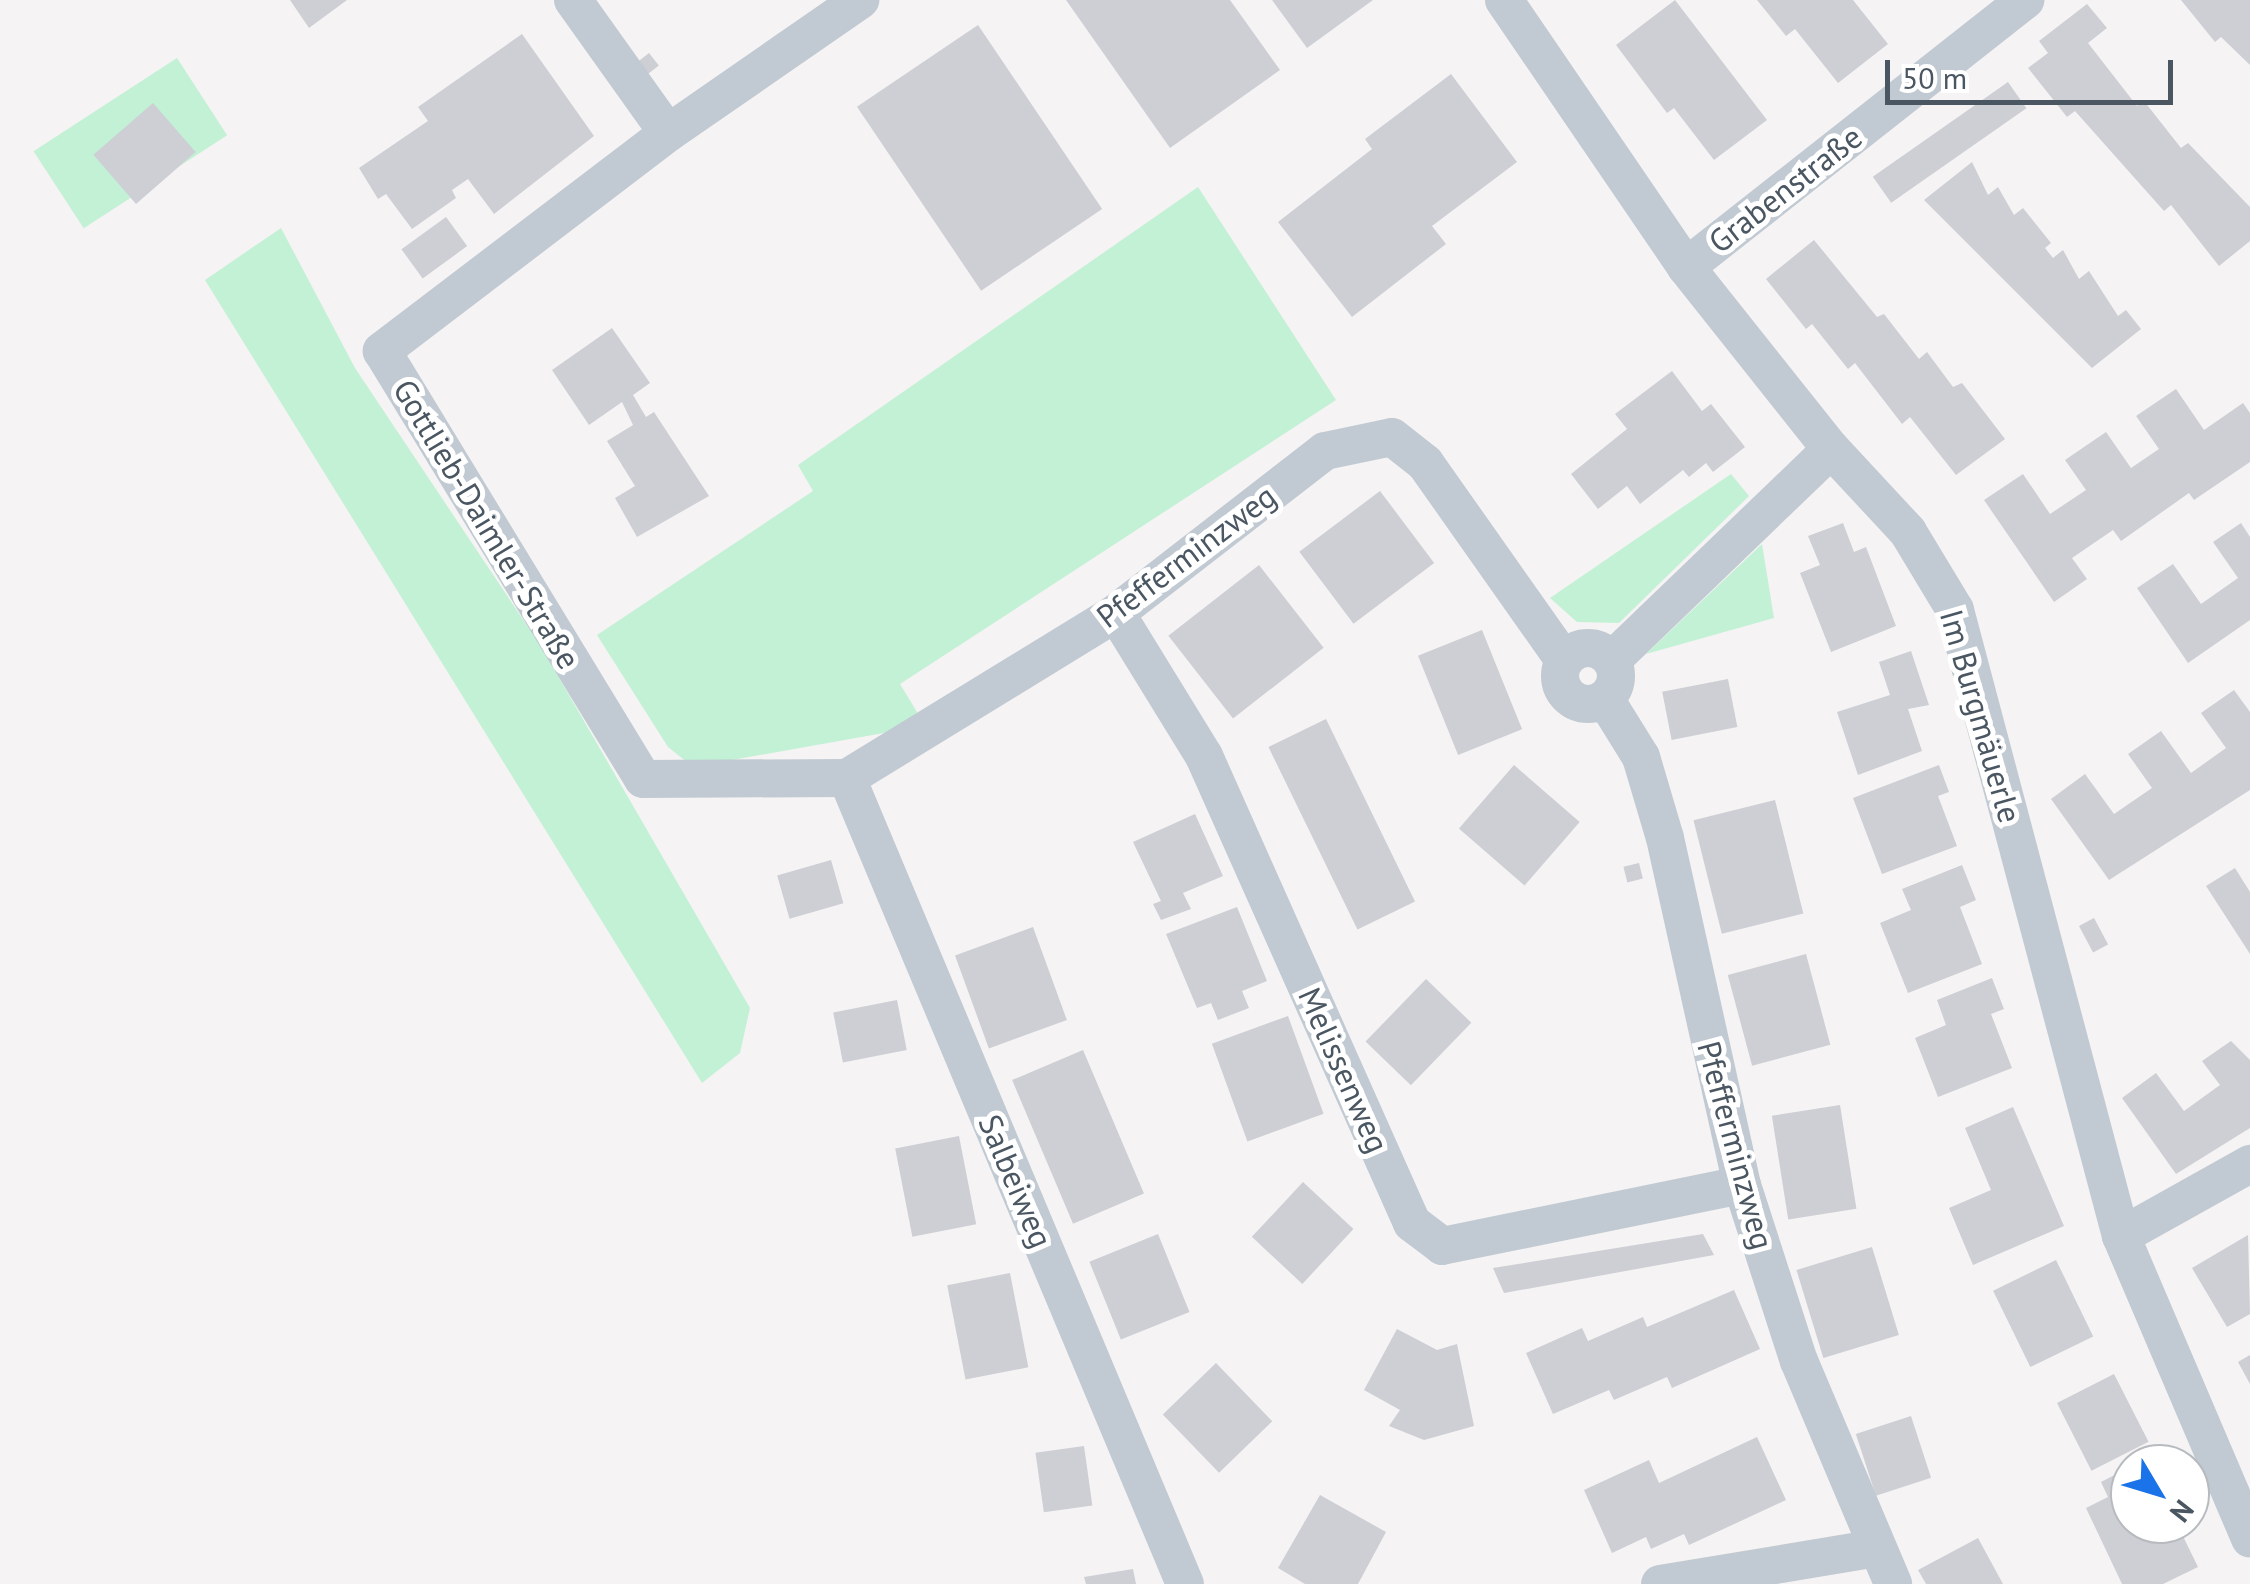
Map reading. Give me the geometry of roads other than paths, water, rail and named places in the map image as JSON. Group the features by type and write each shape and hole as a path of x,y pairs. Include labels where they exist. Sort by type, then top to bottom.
{"street":[{"path":"572,0 668,133"},
{"name":"Gottlieb-Daimler-Straße","path":"847,778 643,780 382,351 668,133 860,0"},
{"name":"Im Burgmäuerle","path":"1504,0 1686,267 1832,450 1908,532 1955,610 2121,1236 2250,1539"},
{"name":"Grabenstraße","path":"1686,267 2025,0"},
{"name":"Pfefferminzweg","path":"847,778 1116,613 1325,451 1392,437 1425,463 1564,660"},
{"path":"1612,660 1832,450"},
{"name":"Melissenweg","path":"1116,613 1204,756 1412,1223 1442,1246 1742,1185"},
{"path":"1590,648 1612,660 1615,687 1605,700 1580,704 1570,698 1560,676 1564,660 1590,648"},
{"name":"Pfefferminzweg","path":"1605,700 1640,757 1666,838 1742,1185 1799,1362 1893,1584"},
{"name":"Salbeiweg","path":"847,778 1185,1584"},
{"path":"2121,1236 2250,1164"},
{"path":"1660,1584 1877,1548"}]}
